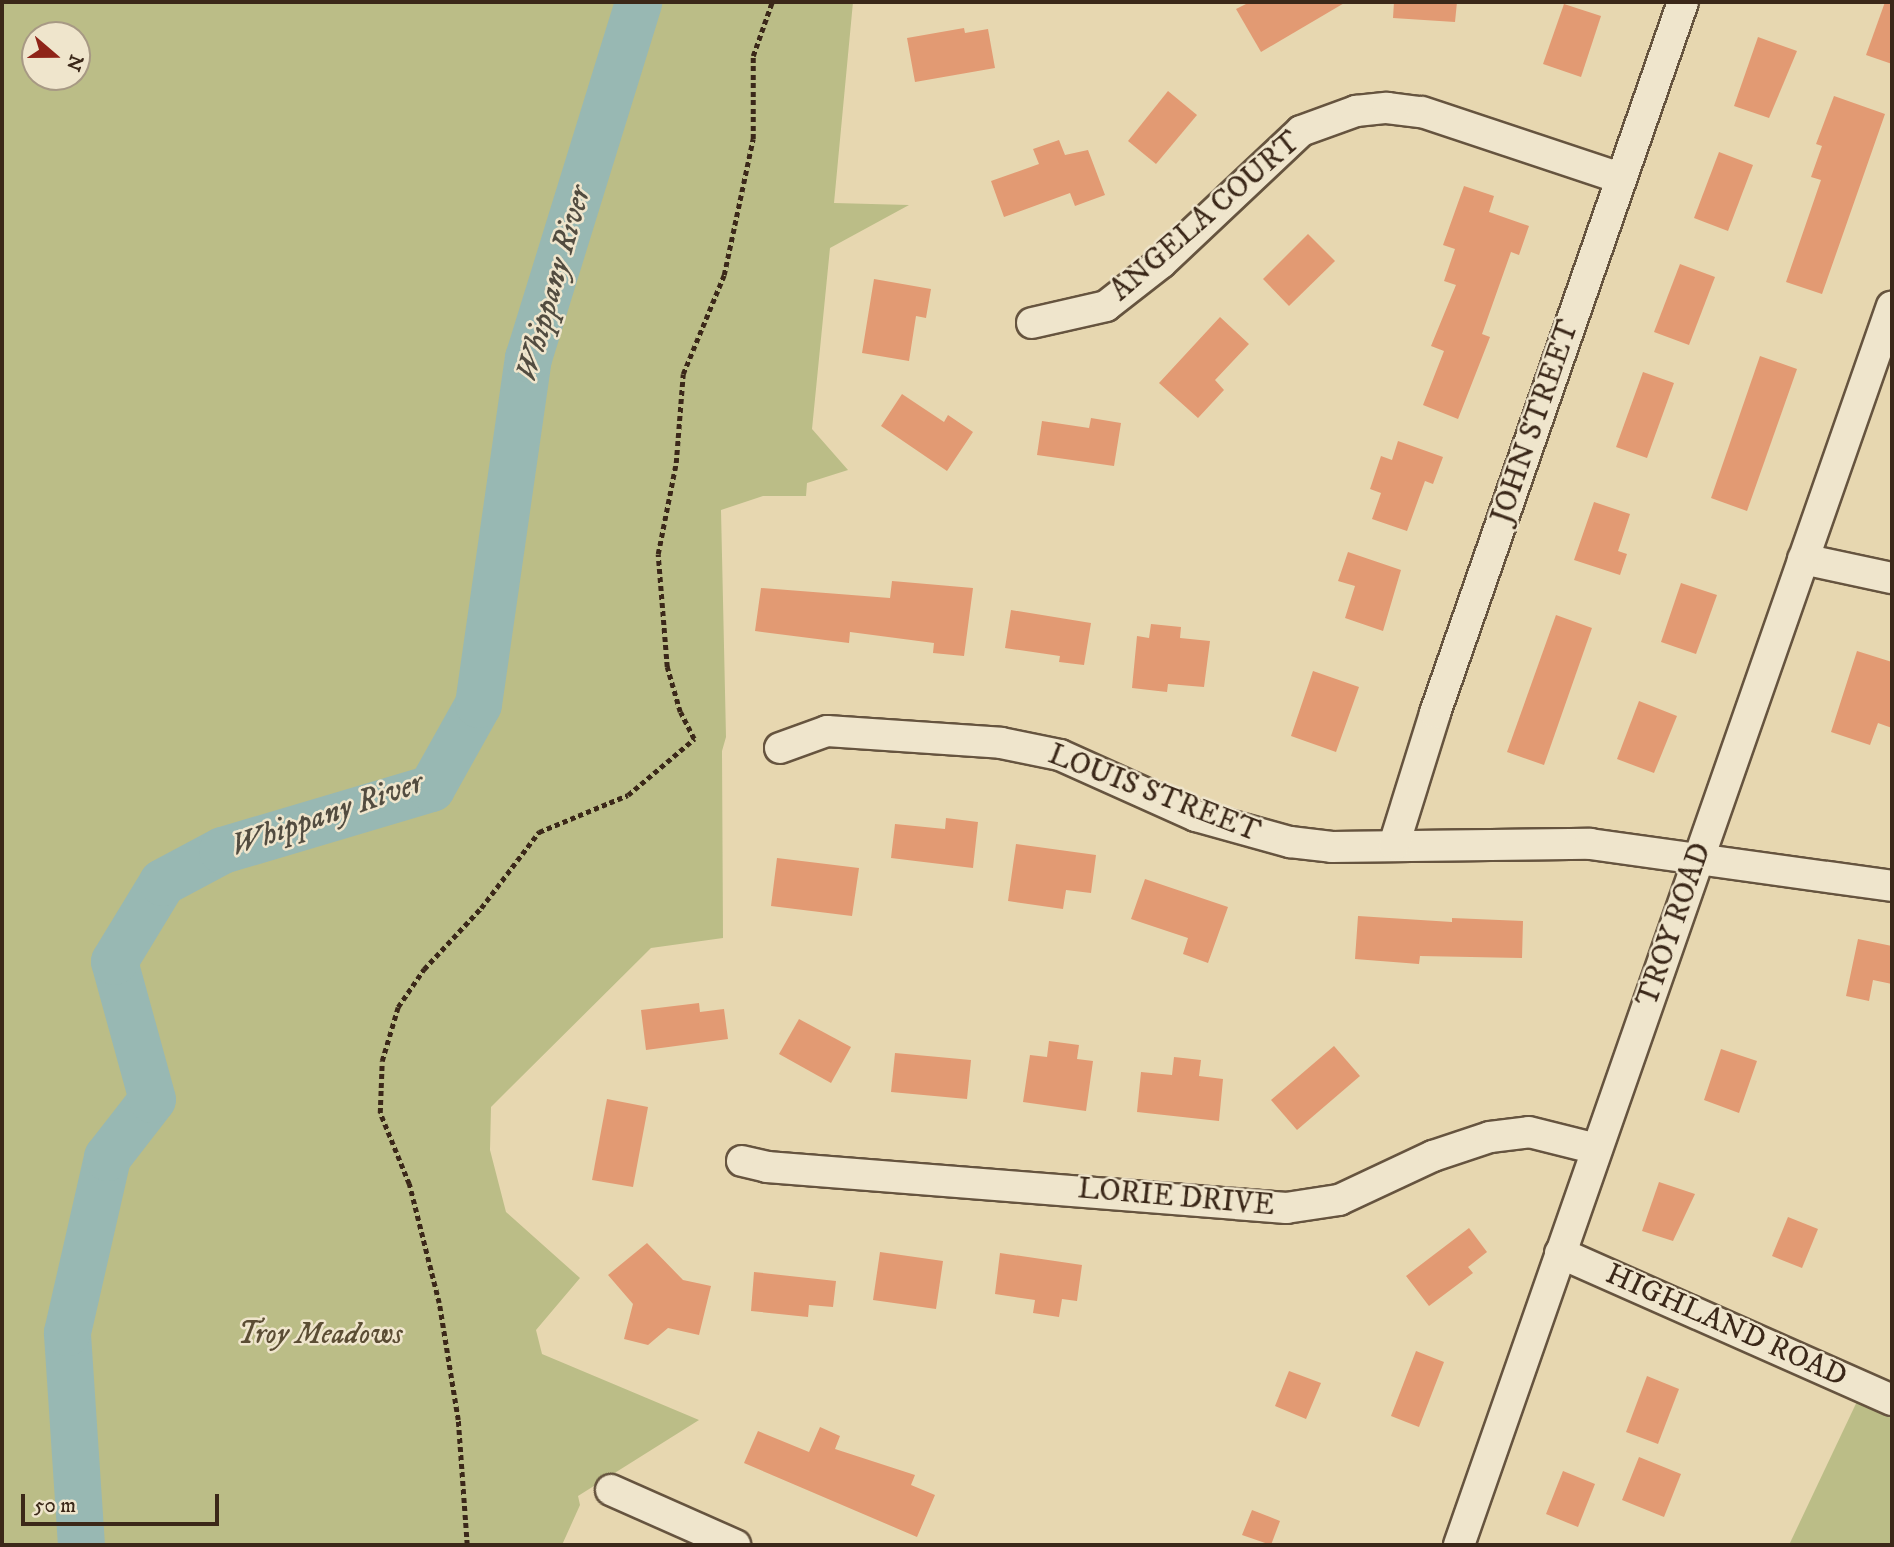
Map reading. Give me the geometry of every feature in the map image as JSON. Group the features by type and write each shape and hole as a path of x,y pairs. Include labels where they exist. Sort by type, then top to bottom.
{"street":[{"name":"JOHN STREET","path":"1394,845 1435,713 1683,2"},
{"name":"ANGELA COURT","path":"1032,323 1106,306 1161,263 1301,131 1356,111 1387,108 1422,112 1620,178"},
{"name":"TROY ROAD","path":"1459,1545 1892,306"},
{"path":"1803,559 1892,578"},
{"name":"LOUIS STREET","path":"780,748 827,731 1001,743 1060,755 1244,833 1332,846 1590,844 1892,886"},
{"name":"LORIE DRIVE","path":"742,1161 767,1167 1286,1208 1339,1200 1433,1156 1490,1137 1529,1132 1597,1149"},
{"name":"HIGHLAND ROAD","path":"1560,1253 1892,1400"},
{"path":"611,1490 735,1545"}],"path":[{"path":"467,1545 458,1420 439,1303 410,1184 380,1114 382,1061 398,1007 424,968 481,908 539,832 628,795 694,739 680,712 667,667 658,554 676,463 683,374 724,275 753,139 753,56 772,2"}],"green space":[{"name":"Troy Meadows","path":"2,2 853,2 834,203 909,205 830,248 812,429 848,470 807,483 806,496 763,496 721,510 726,737 722,751 723,938 651,948 491,1107 490,1150 506,1212 580,1278 536,1330 542,1354 699,1420 578,1496 580,1505 562,1545 2,1545"},
{"path":"1861,1393 1892,1407 1892,1545 1789,1545"}],"building":[{"path":"1250,2 1346,2 1261,52 1236,9"},
{"path":"1394,2 1457,2 1455,22 1393,18"},
{"path":"1885,2 1892,2 1892,64 1866,55"},
{"path":"1564,4 1601,16 1581,77 1543,64"},
{"path":"964,28 965,33 988,29 995,68 915,82 907,38"},
{"path":"1758,37 1797,51 1769,118 1734,106"},
{"path":"1168,91 1197,115 1156,164 1128,141"},
{"path":"1834,96 1885,114 1822,294 1786,282 1821,180 1811,177 1822,146 1816,144"},
{"path":"1059,140 1065,155 1088,150 1105,195 1075,206 1070,193 1004,217 991,181 1039,164 1033,149"},
{"path":"1719,152 1753,165 1728,231 1694,218"},
{"path":"1464,186 1494,196 1489,212 1529,226 1519,255 1511,252 1482,334 1490,337 1458,419 1423,405 1444,351 1431,346 1456,285 1444,281 1455,249 1443,245"},
{"path":"1308,234 1335,261 1289,306 1263,279"},
{"path":"1680,264 1715,277 1689,345 1654,332"},
{"path":"874,279 931,289 926,318 916,316 909,361 862,353"},
{"path":"1220,317 1249,344 1215,380 1224,390 1198,418 1159,383"},
{"path":"1760,356 1797,369 1747,511 1711,498"},
{"path":"1643,372 1674,383 1647,458 1616,447"},
{"path":"902,394 944,422 948,415 973,432 947,471 881,426"},
{"path":"1091,418 1121,423 1114,466 1037,455 1042,421 1089,428"},
{"path":"1398,441 1443,457 1433,484 1425,481 1407,531 1372,519 1381,493 1370,489 1381,456 1392,460"},
{"path":"1594,502 1630,514 1618,551 1627,554 1620,575 1574,560"},
{"path":"1348,552 1401,570 1383,631 1345,618 1355,586 1338,581"},
{"path":"892,581 973,588 964,656 933,653 934,643 850,632 849,643 755,631 761,588 890,598"},
{"path":"1681,583 1717,595 1696,654 1661,642"},
{"path":"1011,610 1091,623 1084,665 1059,662 1060,656 1005,648"},
{"path":"1556,615 1592,628 1544,765 1507,752"},
{"path":"1151,624 1181,627 1180,638 1210,641 1204,687 1168,684 1167,692 1132,688 1137,636 1149,638"},
{"path":"1857,651 1892,662 1892,728 1878,723 1870,745 1831,732"},
{"path":"1313,671 1359,687 1336,752 1291,736"},
{"path":"1639,701 1677,716 1654,773 1617,759"},
{"path":"946,818 978,822 973,868 891,858 895,824 945,829"},
{"path":"1016,844 1096,855 1091,893 1066,890 1063,909 1008,901"},
{"path":"777,858 859,868 852,916 771,906"},
{"path":"1145,879 1228,907 1208,963 1183,954 1188,938 1131,919"},
{"path":"1358,916 1452,922 1452,918 1523,921 1522,958 1420,956 1419,964 1355,959"},
{"path":"1858,939 1892,946 1892,984 1873,980 1869,1001 1846,996"},
{"path":"699,1003 700,1012 724,1009 728,1039 646,1050 641,1010"},
{"path":"799,1019 851,1047 831,1083 779,1054"},
{"path":"1049,1041 1079,1045 1077,1059 1093,1061 1086,1111 1023,1102 1030,1055 1047,1057"},
{"path":"1334,1046 1360,1076 1297,1130 1271,1100"},
{"path":"1721,1049 1757,1061 1739,1113 1704,1100"},
{"path":"895,1053 971,1060 967,1099 891,1092"},
{"path":"1174,1057 1201,1060 1199,1076 1223,1079 1219,1121 1137,1112 1141,1072 1172,1075"},
{"path":"607,1099 648,1107 633,1187 592,1180"},
{"path":"1659,1182 1695,1194 1673,1241 1642,1231"},
{"path":"1788,1217 1818,1229 1802,1268 1772,1256"},
{"path":"1469,1228 1487,1252 1468,1267 1473,1273 1429,1306 1406,1276"},
{"path":"647,1243 683,1280 711,1286 699,1335 668,1328 648,1345 624,1339 633,1304 608,1275"},
{"path":"880,1252 943,1261 936,1309 873,1300"},
{"path":"1000,1253 1082,1265 1077,1301 1062,1299 1059,1317 1033,1313 1035,1300 995,1294"},
{"path":"754,1272 836,1281 833,1307 809,1305 808,1317 751,1311"},
{"path":"1416,1351 1444,1362 1419,1427 1391,1416"},
{"path":"1289,1371 1321,1383 1306,1419 1275,1406"},
{"path":"1647,1376 1679,1389 1658,1444 1626,1432"},
{"path":"820,1427 840,1436 835,1449 915,1475 911,1485 935,1495 917,1537 744,1463 758,1431 809,1452"},
{"path":"1639,1457 1681,1474 1664,1517 1622,1500"},
{"path":"1563,1471 1595,1484 1578,1527 1546,1514"},
{"path":"1252,1510 1280,1521 1271,1545 1242,1535"}],"waterway":[{"name":"Whippany River","path":"81,1545 67,1332 107,1157 152,1099 114,961 162,882 222,850 431,788 478,704 528,358 638,2"}]}
